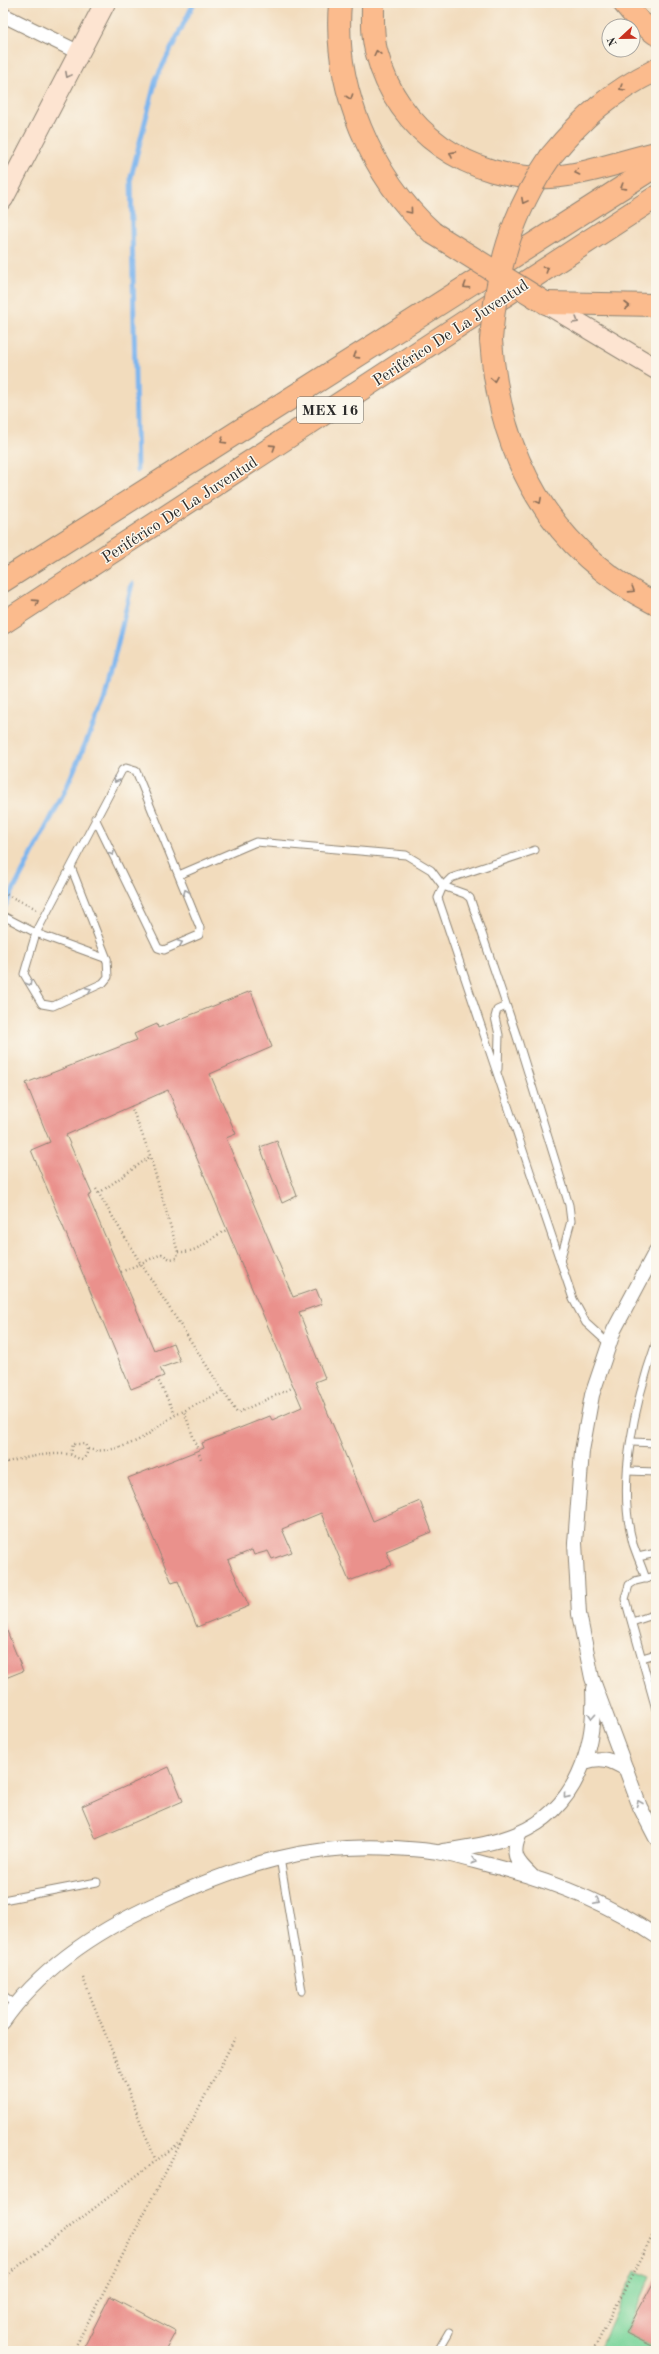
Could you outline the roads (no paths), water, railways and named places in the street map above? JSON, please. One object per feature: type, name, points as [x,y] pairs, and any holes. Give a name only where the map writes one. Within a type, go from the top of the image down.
[{"type":"main road","points":[[340,3],[339,50],[347,88],[359,125],[390,184],[407,208],[433,233],[544,302],[656,305]]},
{"type":"main road","points":[[373,3],[373,31],[376,53],[393,96],[408,117],[425,135],[443,149],[466,162],[489,171],[515,176],[550,177],[656,153]]},
{"type":"main road","points":[[624,3],[640,21],[656,34]]},
{"type":"main road","points":[[656,70],[613,93],[595,108],[571,132],[551,156],[520,208],[495,293],[491,340],[494,377],[511,445],[541,506],[570,540],[603,570],[656,604]]},
{"type":"main road","name":"Periférico De La Juventud","points":[[3,581],[656,166]]},
{"type":"main road","name":"Periférico De La Juventud","points":[[3,623],[656,197]]},
{"type":"street","points":[[3,199],[105,3]]},
{"type":"street","points":[[3,15],[80,53]]},
{"type":"street","points":[[544,302],[656,369]]},
{"type":"street","points":[[656,1251],[620,1314],[592,1395],[585,1429],[575,1543],[579,1614],[592,1678],[640,1807],[656,1838]]},
{"type":"street","points":[[436,1852],[480,1845],[520,1833],[552,1812],[574,1786],[585,1762],[592,1723],[592,1678]]},
{"type":"street","points":[[585,1762],[602,1758],[613,1761],[626,1769]]},
{"type":"street","points":[[520,1833],[514,1849],[515,1855],[517,1861],[532,1876]]},
{"type":"street","points":[[4,2018],[56,1965],[81,1946],[130,1916],[219,1876],[252,1864],[344,1847],[436,1852],[532,1876],[573,1890],[598,1901],[656,1936]]},
{"type":"lane","points":[[71,866],[107,959],[108,977],[106,981],[53,1006],[45,1006],[42,1004],[24,974],[36,933],[95,818],[122,770],[130,768],[136,771],[179,875],[200,932],[196,938],[161,949],[155,945],[95,818]]},
{"type":"lane","points":[[179,875],[256,842],[406,855],[431,870],[443,886],[466,894],[470,898],[569,1205],[571,1221],[560,1261]]},
{"type":"lane","points":[[535,850],[451,878],[443,886],[438,898],[573,1299],[586,1323],[609,1344]]},
{"type":"lane","points":[[5,917],[36,933],[107,959]]},
{"type":"lane","points":[[497,1075],[499,1035],[495,1017],[497,1010],[506,1006]]},
{"type":"lane","points":[[646,1578],[633,1544],[627,1507],[628,1471],[632,1442],[648,1367],[656,1343]]},
{"type":"lane","points":[[632,1442],[656,1443]]},
{"type":"lane","points":[[628,1471],[656,1472]]},
{"type":"lane","points":[[638,1557],[656,1553]]},
{"type":"lane","points":[[656,1576],[635,1581],[629,1585],[626,1591],[625,1599],[642,1658],[653,1686],[656,1709]]},
{"type":"lane","points":[[632,1622],[656,1614]]},
{"type":"lane","points":[[642,1658],[656,1654]]},
{"type":"lane","points":[[280,1858],[302,1991]]},
{"type":"lane","points":[[3,1900],[97,1882]]},
{"type":"lane","points":[[3,1995],[16,2005]]},
{"type":"lane","points":[[438,2351],[449,2332]]},
{"type":"waterway","points":[[137,471],[131,177],[156,79],[194,3]]},
{"type":"waterway","points":[[3,910],[63,795],[104,701],[132,584]]}]
